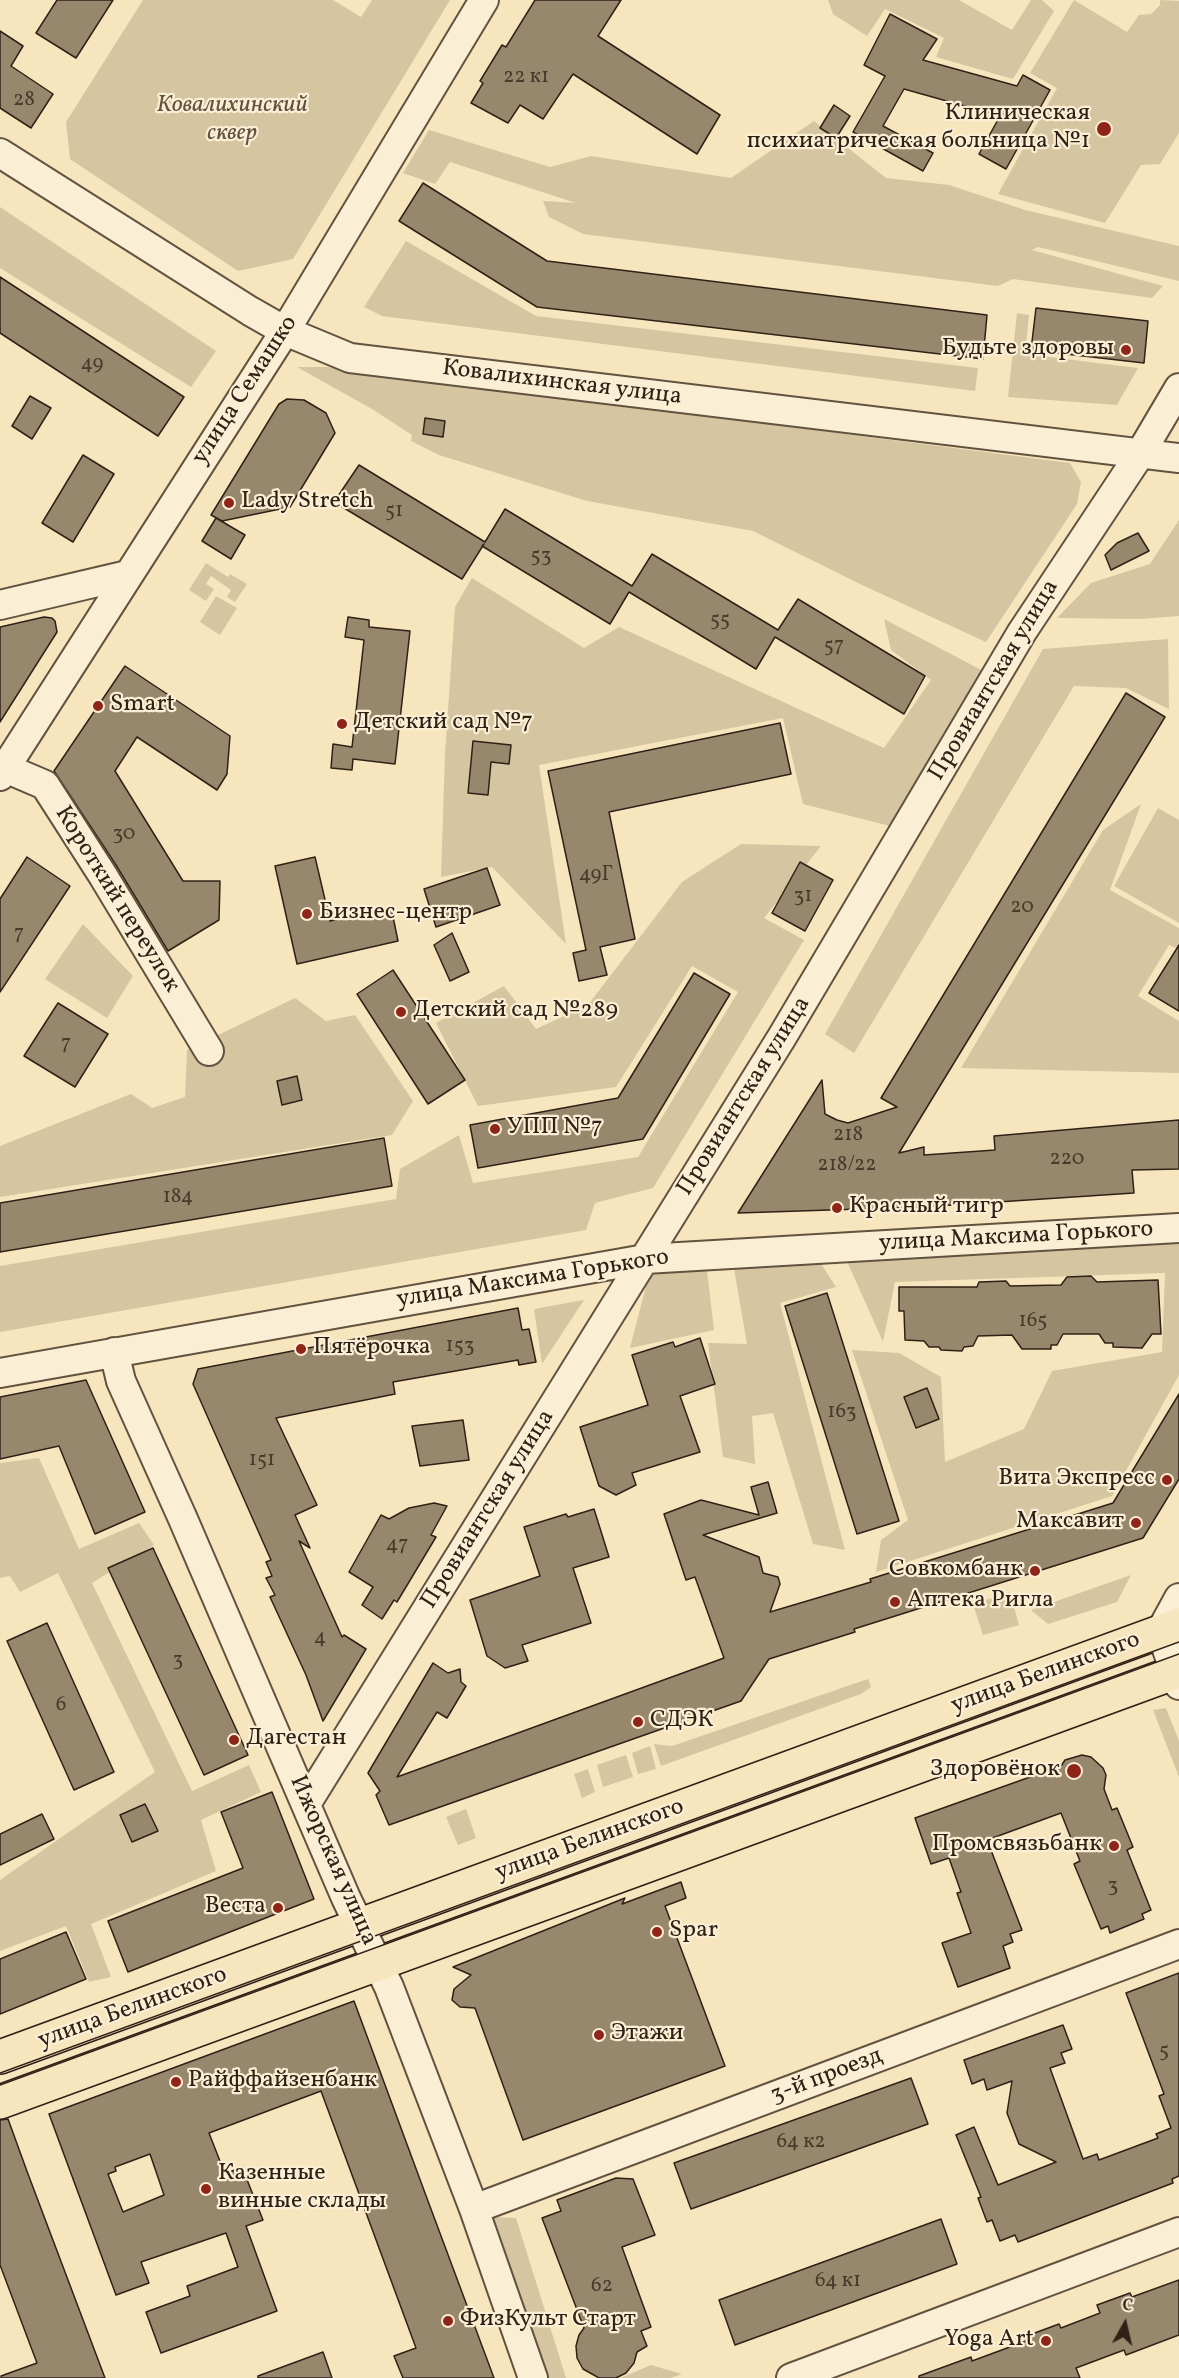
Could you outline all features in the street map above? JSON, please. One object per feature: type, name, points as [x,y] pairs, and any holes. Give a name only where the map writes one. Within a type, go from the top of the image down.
[{"type":"main road","name":"улица Белинского","points":[[0,2057],[1170,1628]]},
{"type":"main road","name":"улица Белинского","points":[[0,2102],[378,1962],[1178,1676]]},
{"type":"street","name":"улица Семашко","points":[[3,772],[127,575],[285,332],[484,0]]},
{"type":"street","name":"Ковалихинская улица","points":[[0,153],[285,332],[350,358],[1179,458]]},
{"type":"street","name":"Провиантская улица","points":[[306,1803],[782,1037],[1022,632],[1140,454],[1179,388]]},
{"type":"street","points":[[0,605],[127,575]]},
{"type":"street","name":"Короткий переулок","points":[[3,772],[45,786],[108,884],[209,1051]]},
{"type":"street","name":"улица Максима Горького","points":[[0,1373],[645,1259],[1179,1228]]},
{"type":"street","name":"Ижорская улица","points":[[114,1352],[121,1381],[359,1926],[394,1998],[474,2209],[533,2378]]},
{"type":"street","points":[[1178,1676],[1170,1628],[1179,1598]]},
{"type":"street","name":"3-й проезд","points":[[474,2209],[1179,1944]]},
{"type":"street","points":[[791,2378],[1179,2232]]},
{"type":"green space","name":"Ковалихинский сквер","points":[[143,0],[333,0],[361,17],[372,0],[450,0],[293,259],[238,271],[70,159],[66,122]]},
{"type":"green space","points":[[828,0],[959,0],[1012,30],[1031,0],[1042,0],[1054,11],[1013,79],[936,57],[944,38],[885,9],[867,36],[833,14]]},
{"type":"green space","name":"Клиническая психиатрическая больница №1","points":[[1074,0],[1127,32],[1139,15],[1151,14],[1160,5],[1160,0],[1179,1],[1179,133],[1160,164],[1141,165],[1105,223],[998,194],[1057,88],[1030,73]]},
{"type":"green space","points":[[814,121],[886,178],[949,185],[1025,210],[1179,246],[1179,281],[1038,247],[1032,250],[1163,286],[1152,298],[1013,279],[998,286],[583,234],[549,217],[543,201],[576,203],[450,162],[435,184],[403,173],[429,130],[550,167],[591,156],[731,178]]},
{"type":"green space","points":[[0,207],[216,351],[191,387],[0,268]]},
{"type":"green space","points":[[406,241],[536,316],[978,368],[975,391],[382,316],[364,307]]},
{"type":"green space","points":[[1017,313],[1029,315],[1025,354],[1138,368],[1117,405],[1008,397]]},
{"type":"green space","points":[[297,367],[327,367],[1070,463],[1081,482],[1077,504],[986,642],[862,585],[753,531],[587,501],[439,455],[411,441],[412,435],[372,409]]},
{"type":"green space","points":[[1179,520],[1179,616],[1140,619],[1057,618],[1091,583],[1150,564]]},
{"type":"green space","points":[[206,563],[228,577],[230,574],[247,584],[235,602],[227,597],[231,590],[211,576],[206,584],[214,589],[206,601],[189,590]]},
{"type":"green space","points":[[472,578],[584,648],[619,627],[884,748],[931,680],[891,650],[884,619],[989,674],[894,827],[803,804],[783,718],[539,765],[566,944],[492,867],[441,877],[445,754],[455,607]]},
{"type":"green space","points":[[216,596],[237,608],[220,635],[200,622]]},
{"type":"green space","points":[[1168,639],[1169,709],[1126,688],[1074,686],[854,1053],[825,1034],[1043,649]]},
{"type":"green space","points":[[1141,804],[1110,890],[1179,928],[1179,949],[1169,945],[1138,996],[1179,1021],[1179,1073],[961,1068],[1103,830]]},
{"type":"green space","points":[[1158,808],[1179,820],[1179,923],[1114,886]]},
{"type":"green space","points":[[741,844],[821,846],[764,918],[804,940],[653,1188],[595,1203],[586,1230],[0,1332],[0,1266],[396,1199],[400,1169],[459,1135],[473,1183],[638,1157],[738,992],[692,966],[616,1087],[478,1106],[436,1023],[504,986],[536,1029],[588,1005],[682,882]]},
{"type":"green space","points":[[83,924],[133,976],[107,1018],[45,979]]},
{"type":"green space","points":[[295,998],[326,1021],[355,1015],[413,1101],[392,1135],[0,1197],[0,1146],[131,1094],[152,1108],[185,1097],[187,1050]]},
{"type":"green space","points":[[1179,1238],[1179,1375],[1112,1496],[876,1572],[881,1540],[908,1520],[852,1350],[899,1353],[941,1377],[945,1462],[1024,1429],[1052,1371],[1162,1352],[1165,1273],[895,1282],[883,1342],[845,1257]]},
{"type":"green space","points":[[818,1259],[836,1287],[780,1303],[845,1550],[813,1544],[773,1413],[752,1416],[755,1464],[723,1457],[708,1343],[747,1344],[733,1263]]},
{"type":"green space","points":[[706,1262],[714,1330],[630,1348],[651,1267]]},
{"type":"green space","points":[[584,1300],[542,1364],[534,1309]]},
{"type":"green space","points":[[39,1458],[79,1549],[139,1523],[154,1545],[92,1583],[192,1791],[249,1765],[261,1792],[201,1820],[216,1871],[91,1924],[111,1977],[89,1982],[66,1926],[0,1951],[0,1880],[155,1772],[58,1573],[20,1592],[10,1576],[0,1578],[0,1463]]},
{"type":"green space","points":[[1131,1575],[1117,1602],[1048,1624],[1031,1610]]},
{"type":"green space","points":[[1010,1592],[1019,1625],[983,1635],[973,1604]]},
{"type":"green space","points":[[868,1679],[871,1687],[861,1694],[661,1766],[654,1744],[672,1746]]},
{"type":"green space","points":[[1166,1708],[1179,1741],[1179,1777],[1153,1710]]},
{"type":"green space","points":[[650,1746],[656,1769],[638,1774],[632,1753]]},
{"type":"green space","points":[[626,1755],[633,1777],[603,1787],[597,1765]]},
{"type":"green space","points":[[588,1769],[595,1792],[582,1798],[574,1774]]},
{"type":"green space","points":[[466,1809],[476,1838],[458,1845],[446,1817]]},
{"type":"green space","points":[[489,2217],[516,2218],[566,2378],[546,2378]]},
{"type":"green space","points":[[651,2365],[682,2374],[671,2378],[620,2378]]},
{"type":"building","points":[[57,0],[113,0],[76,58],[36,33]]},
{"type":"building","points":[[535,0],[621,0],[598,36],[720,115],[697,154],[573,74],[543,119],[520,105],[508,123],[471,103],[483,83],[480,81],[502,45],[506,47]]},
{"type":"building","points":[[890,14],[937,39],[923,60],[1017,86],[1023,75],[1050,90],[1006,169],[979,154],[1000,116],[904,89],[883,126],[933,153],[923,171],[853,132],[885,76],[864,65]]},
{"type":"building","points":[[0,31],[23,46],[11,66],[53,94],[31,128],[0,108]]},
{"type":"building","points":[[834,105],[850,116],[836,138],[820,128]]},
{"type":"building","points":[[423,183],[547,261],[987,315],[983,359],[537,307],[399,221]]},
{"type":"building","points":[[0,277],[184,397],[158,436],[0,333]]},
{"type":"building","points":[[1036,308],[1148,321],[1144,363],[1031,350]]},
{"type":"building","points":[[30,396],[51,408],[32,439],[12,426]]},
{"type":"building","points":[[287,399],[304,400],[326,413],[335,433],[290,507],[222,521],[211,515],[279,404]]},
{"type":"building","points":[[425,418],[445,421],[443,437],[423,434]]},
{"type":"building","points":[[83,455],[114,474],[73,542],[42,523]]},
{"type":"building","points":[[359,465],[485,542],[505,509],[632,586],[652,554],[778,630],[798,599],[925,676],[904,714],[775,637],[756,669],[629,592],[610,624],[483,546],[462,579],[334,502]]},
{"type":"building","points":[[216,518],[245,535],[231,559],[202,541]]},
{"type":"building","points":[[1138,533],[1149,551],[1111,570],[1105,555],[1117,543]]},
{"type":"building","points":[[44,617],[55,621],[57,632],[0,722],[0,627]]},
{"type":"building","points":[[348,617],[369,620],[369,627],[410,631],[395,764],[353,759],[352,770],[331,768],[333,744],[352,747],[364,640],[345,637]]},
{"type":"building","points":[[125,666],[230,736],[227,774],[217,790],[137,737],[115,771],[183,881],[220,881],[219,920],[168,951],[116,865],[54,771]]},
{"type":"building","points":[[1126,693],[1165,717],[899,1153],[924,1147],[924,1155],[995,1150],[994,1136],[1179,1120],[1179,1169],[1132,1170],[1134,1193],[922,1207],[738,1213],[822,1080],[825,1114],[837,1120],[848,1123],[897,1107],[881,1098]]},
{"type":"building","points":[[780,723],[791,774],[609,812],[635,939],[600,947],[607,975],[579,981],[573,953],[586,950],[548,771]]},
{"type":"building","points":[[473,741],[511,745],[509,764],[491,762],[488,795],[468,793]]},
{"type":"building","points":[[27,857],[70,886],[0,992],[0,899]]},
{"type":"building","name":"Бизнес-центр","points":[[315,857],[330,921],[391,907],[398,941],[297,964],[275,866]]},
{"type":"building","points":[[800,862],[833,880],[805,931],[772,913]]},
{"type":"building","points":[[487,868],[500,905],[436,927],[424,889]]},
{"type":"building","points":[[452,933],[469,972],[450,981],[434,945]]},
{"type":"building","points":[[1179,945],[1179,1011],[1149,993]]},
{"type":"building","points":[[393,970],[465,1080],[428,1104],[357,994]]},
{"type":"building","points":[[694,973],[730,994],[643,1139],[478,1168],[470,1125],[618,1098]]},
{"type":"building","points":[[58,1003],[108,1034],[75,1087],[24,1056]]},
{"type":"building","points":[[297,1076],[302,1100],[282,1105],[277,1081]]},
{"type":"building","points":[[384,1138],[392,1186],[0,1252],[0,1203]]},
{"type":"building","points":[[1091,1276],[1097,1282],[1158,1280],[1161,1334],[1152,1334],[1142,1348],[1113,1347],[1113,1343],[1105,1343],[1099,1334],[1063,1334],[1057,1345],[1051,1345],[1051,1349],[1022,1349],[1012,1335],[978,1336],[973,1346],[964,1347],[962,1351],[941,1350],[939,1347],[929,1347],[924,1341],[905,1340],[904,1311],[899,1311],[899,1287],[977,1287],[979,1282],[1006,1281],[1010,1286],[1061,1285],[1067,1277]]},
{"type":"building","points":[[827,1293],[899,1521],[857,1534],[785,1306]]},
{"type":"building","points":[[518,1308],[522,1330],[529,1329],[536,1362],[519,1365],[518,1360],[393,1382],[395,1394],[276,1418],[317,1505],[295,1515],[310,1548],[299,1541],[342,1637],[344,1635],[366,1649],[323,1721],[306,1675],[270,1597],[275,1595],[266,1578],[272,1576],[266,1562],[271,1560],[193,1384],[198,1369]]},
{"type":"building","points":[[700,1338],[715,1384],[680,1396],[700,1452],[632,1473],[636,1485],[616,1495],[599,1486],[580,1427],[648,1405],[632,1355],[673,1342],[675,1347]]},
{"type":"building","points":[[86,1380],[145,1512],[95,1534],[59,1446],[0,1459],[0,1397]]},
{"type":"building","points":[[927,1388],[939,1419],[916,1428],[904,1397]]},
{"type":"building","points":[[1179,1394],[1179,1479],[1143,1538],[854,1629],[855,1632],[769,1659],[741,1701],[389,1825],[376,1795],[380,1791],[368,1773],[433,1663],[448,1673],[460,1669],[461,1682],[466,1686],[447,1718],[437,1712],[397,1777],[724,1658],[695,1577],[686,1580],[664,1514],[701,1500],[759,1515],[751,1487],[768,1482],[777,1513],[703,1535],[759,1557],[763,1573],[778,1577],[780,1584],[770,1612],[871,1582],[870,1579],[1113,1503]]},
{"type":"building","points":[[463,1420],[469,1460],[420,1466],[412,1426]]},
{"type":"building","points":[[434,1503],[447,1506],[431,1535],[436,1537],[397,1602],[394,1600],[382,1619],[362,1605],[373,1587],[349,1572],[381,1515],[389,1519],[409,1508]]},
{"type":"building","points":[[594,1509],[609,1557],[573,1568],[591,1623],[522,1645],[528,1661],[505,1668],[487,1656],[470,1600],[540,1576],[524,1527],[566,1514],[568,1517]]},
{"type":"building","points":[[153,1548],[248,1755],[204,1775],[108,1568]]},
{"type":"building","points":[[47,1623],[114,1772],[74,1790],[7,1641]]},
{"type":"building","points":[[1082,1755],[1091,1757],[1103,1768],[1106,1775],[1104,1789],[1112,1810],[1117,1808],[1133,1847],[1127,1850],[1151,1910],[1142,1914],[1144,1919],[1110,1933],[1108,1926],[1101,1929],[1074,1864],[1080,1861],[1061,1813],[987,1840],[1022,1930],[1010,1934],[1013,1942],[1003,1946],[1010,1968],[958,1987],[942,1943],[971,1933],[957,1893],[961,1892],[949,1858],[931,1864],[915,1818],[1061,1766],[1065,1760]]},
{"type":"building","points":[[272,1792],[314,1899],[128,1972],[108,1921],[243,1868],[221,1812]]},
{"type":"building","points":[[145,1804],[158,1831],[132,1842],[120,1815]]},
{"type":"building","points":[[42,1814],[54,1839],[0,1865],[0,1834]]},
{"type":"building","name":"Этажи","points":[[681,1882],[686,1898],[665,1906],[725,2066],[523,2140],[475,2008],[460,2007],[452,2000],[454,1989],[471,1975],[453,1967],[625,1898],[622,1904]]},
{"type":"building","points":[[66,1932],[86,1979],[0,2014],[0,1959]]},
{"type":"building","points":[[1179,1973],[1179,2176],[1172,2179],[1173,2183],[1018,2242],[1015,2235],[1000,2241],[992,2220],[987,2222],[978,2198],[981,2197],[956,2135],[974,2127],[998,2185],[1056,2162],[1019,2144],[1007,2113],[1012,2081],[987,2090],[984,2079],[972,2084],[964,2060],[1063,2025],[1072,2049],[1061,2053],[1065,2063],[1050,2068],[1083,2159],[1097,2154],[1099,2160],[1158,2138],[1156,2134],[1171,2128],[1159,2096],[1164,2094],[1126,1993]]},
{"type":"building","name":"Казенные винные склады","points":[[354,2001],[494,2378],[403,2378],[394,2356],[416,2348],[321,2091],[209,2133],[225,2174],[242,2167],[263,2220],[246,2226],[277,2311],[161,2353],[146,2312],[190,2296],[187,2286],[238,2267],[226,2233],[141,2262],[149,2283],[116,2295],[49,2114]],"holes":[[[150,2154],[164,2195],[123,2212],[108,2174],[116,2171],[115,2167]]]},
{"type":"building","points":[[911,2078],[928,2124],[691,2209],[674,2163]]},
{"type":"building","points":[[8,2119],[105,2378],[1,2378],[1,2376],[37,2363],[0,2265],[0,2120]]},
{"type":"building","points":[[616,2178],[633,2179],[655,2235],[622,2247],[651,2327],[641,2331],[647,2346],[637,2352],[634,2363],[626,2373],[616,2378],[599,2378],[583,2369],[577,2358],[576,2346],[584,2328],[542,2218],[561,2211],[557,2200]]},
{"type":"building","points":[[941,2219],[957,2264],[735,2345],[719,2300]]},
{"type":"building","points":[[1179,2280],[1179,2335],[1126,2355],[1124,2350],[1076,2368],[1080,2378],[919,2378],[919,2376],[971,2357],[972,2361],[1026,2341],[1024,2337],[1059,2324],[1061,2328],[1100,2313],[1097,2305],[1130,2293],[1132,2297]]},
{"type":"building","points":[[323,2352],[332,2378],[258,2378],[258,2376]]},
{"type":"tram line","points":[[0,2073],[1179,1642]]},
{"type":"tram line","points":[[0,2085],[1179,1654]]},
{"type":"place","name":"Клиническая психиатрическая больница №1","points":[[1104,129]]},
{"type":"place","name":"Будьте здоровы","points":[[1126,350]]},
{"type":"place","name":"Lady Stretch","points":[[229,503]]},
{"type":"place","name":"Smart","points":[[98,706]]},
{"type":"place","name":"Детский сад №7","points":[[342,724]]},
{"type":"place","name":"Бизнес-центр","points":[[307,914]]},
{"type":"place","name":"Детский сад №289","points":[[401,1012]]},
{"type":"place","name":"УПП №7","points":[[495,1129]]},
{"type":"place","name":"Красный тигр","points":[[837,1208]]},
{"type":"place","name":"Пятёрочка","points":[[301,1349]]},
{"type":"place","name":"Вита Экспресс","points":[[1167,1480]]},
{"type":"place","name":"Максавит","points":[[1136,1523]]},
{"type":"place","name":"Совкомбанк","points":[[1035,1571]]},
{"type":"place","name":"Аптека Ригла","points":[[895,1602]]},
{"type":"place","name":"СДЭК","points":[[638,1722]]},
{"type":"place","name":"Дагестан","points":[[234,1740]]},
{"type":"place","name":"Здоровёнок","points":[[1074,1771]]},
{"type":"place","name":"Промсвязьбанк","points":[[1114,1846]]},
{"type":"place","name":"Веста","points":[[278,1908]]},
{"type":"place","name":"Spar","points":[[657,1932]]},
{"type":"place","name":"Этажи","points":[[599,2035]]},
{"type":"place","name":"Райффайзенбанк","points":[[176,2082]]},
{"type":"place","name":"Казенные винные склады","points":[[206,2189]]},
{"type":"place","name":"ФизКульт Старт","points":[[448,2321]]},
{"type":"place","name":"Yoga Art","points":[[1046,2341]]}]
